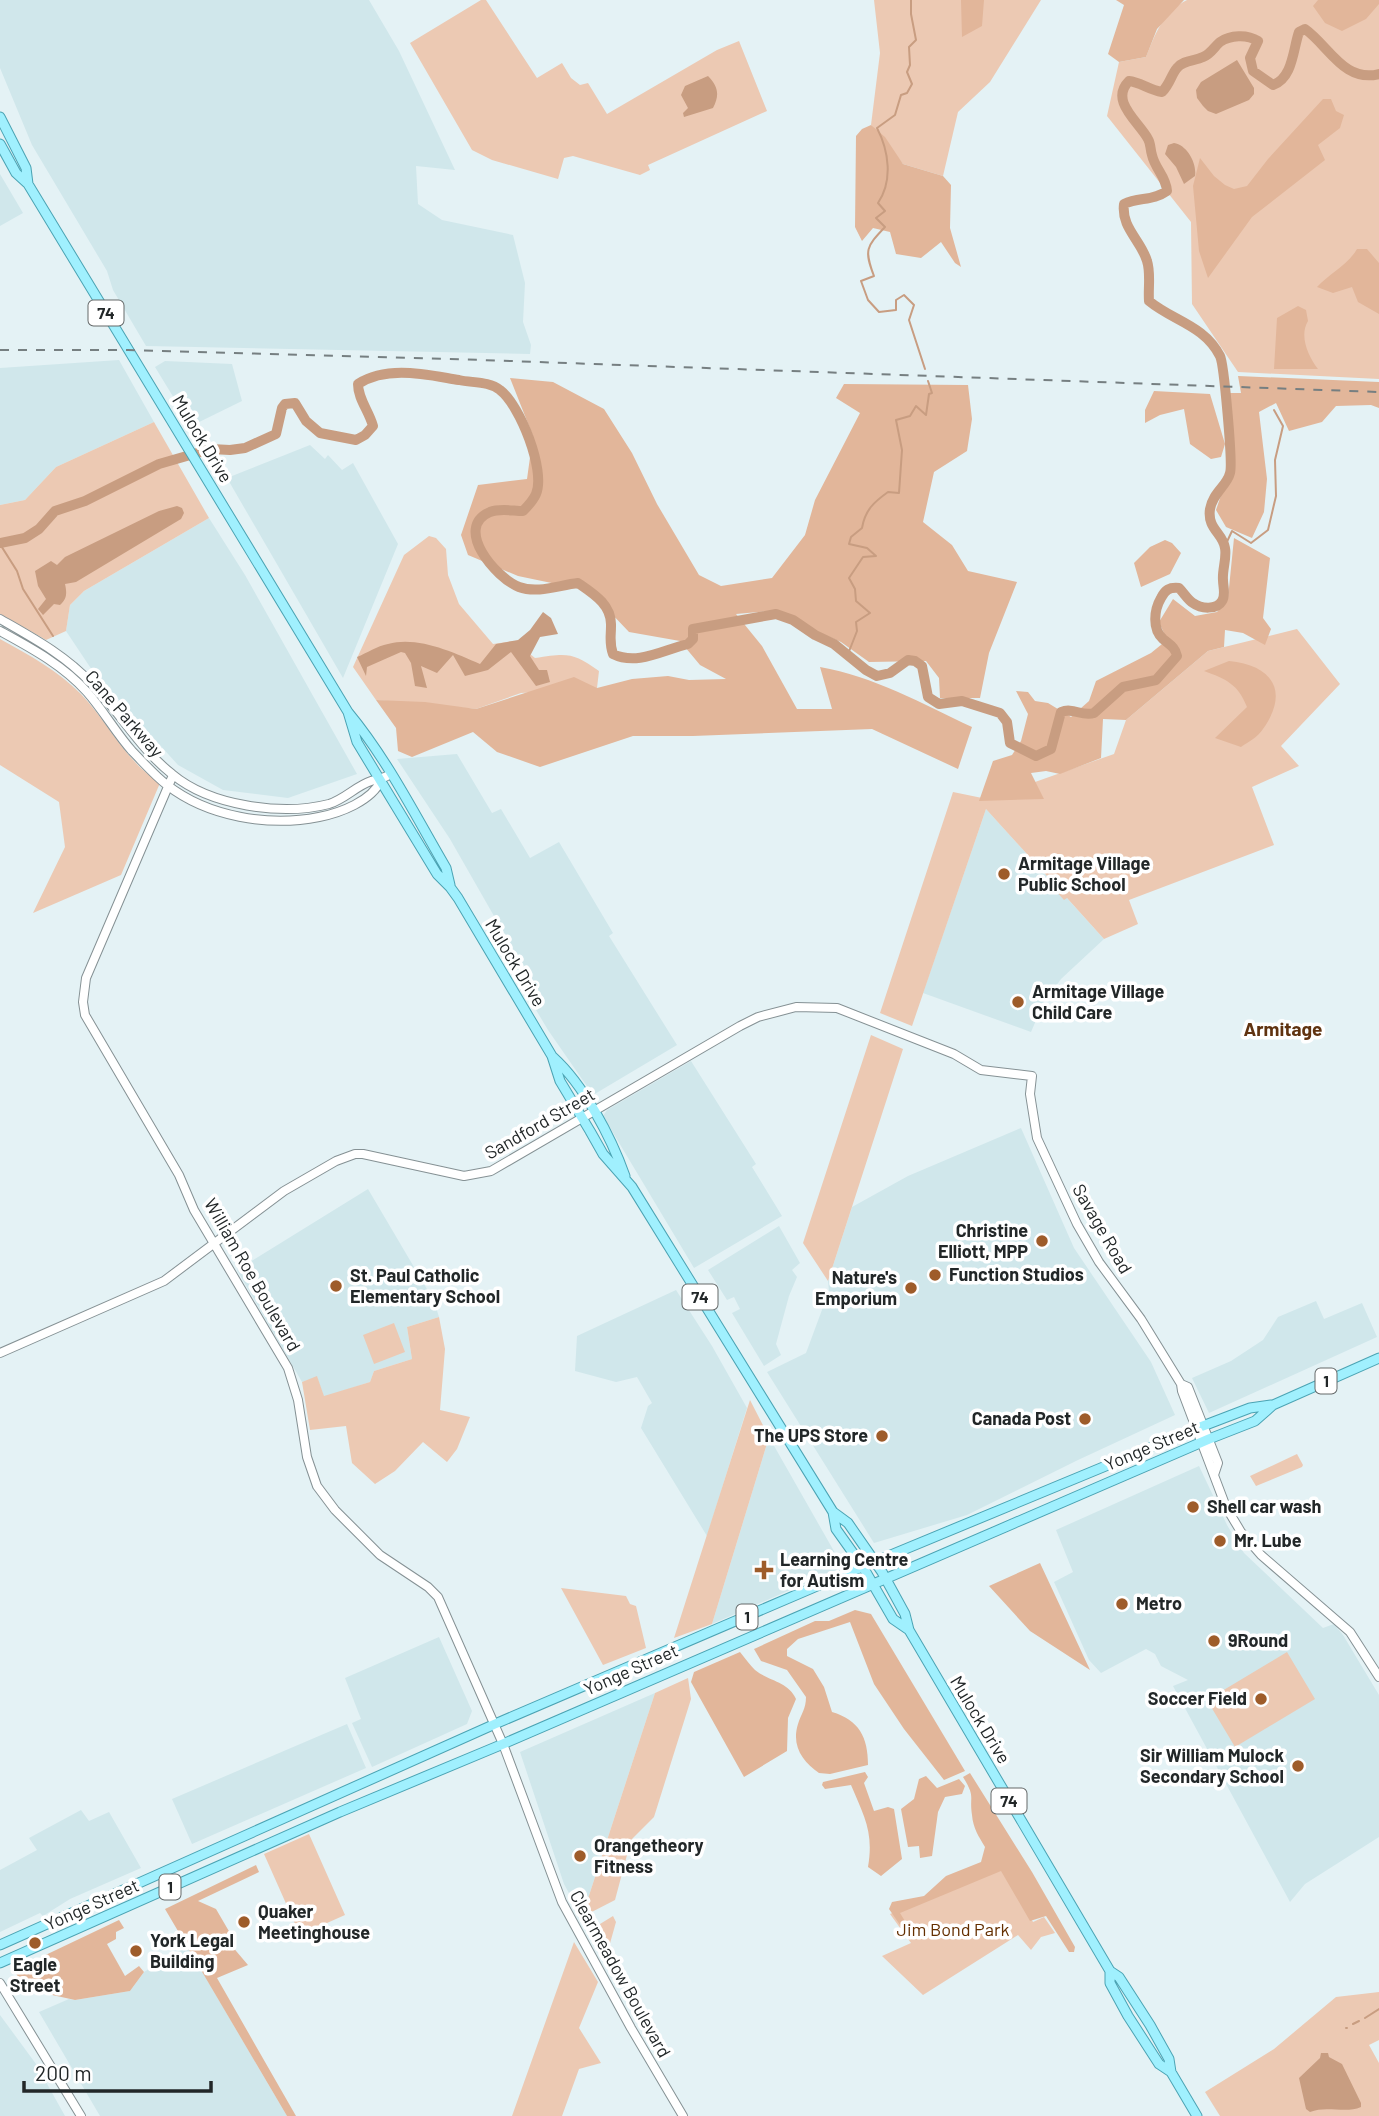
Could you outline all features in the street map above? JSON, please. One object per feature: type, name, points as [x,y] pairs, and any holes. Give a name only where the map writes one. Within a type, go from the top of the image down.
[{"type":"main road","name":"Mulock Drive","points":[[0,117],[26,168],[28,184]]},
{"type":"main road","name":"Mulock Drive","points":[[0,144],[16,173],[28,184],[348,712],[369,737],[446,868],[450,887]]},
{"type":"main road","name":"Mulock Drive","points":[[348,712],[357,742],[437,874],[450,887],[552,1056],[560,1080],[603,1154],[627,1180]]},
{"type":"main road","name":"Mulock Drive","points":[[552,1056],[571,1073],[614,1147],[627,1180],[833,1512],[836,1529],[863,1567],[893,1619],[909,1630]]},
{"type":"main road","name":"Yonge Street","points":[[0,1945],[495,1724],[863,1567],[1200,1427],[1250,1408],[1273,1405],[1379,1358]]},
{"type":"main road","name":"Yonge Street","points":[[0,1963],[340,1812],[1255,1421],[1273,1405]]},
{"type":"main road","name":"Mulock Drive","points":[[833,1512],[848,1522],[886,1579],[905,1614],[909,1630],[1110,1971],[1119,1977],[1150,2025],[1169,2059],[1171,2072],[1197,2116]]},
{"type":"street","name":"Cane Parkway","points":[[0,619],[52,649],[92,683],[138,742],[173,775],[194,789],[262,808],[283,809],[331,803],[371,781],[381,780],[391,774]]},
{"type":"street","name":"Cane Parkway","points":[[0,631],[47,657],[86,691],[131,750],[167,785],[200,805],[260,820],[299,821],[334,814],[349,807],[377,789],[381,780]]},
{"type":"street","name":"William Roe Boulevard","points":[[173,775],[86,978],[83,1009],[92,1030],[179,1175],[194,1210],[288,1368],[298,1400],[307,1457],[317,1486],[335,1510],[380,1555],[428,1587],[438,1597],[495,1724]]},
{"type":"street","name":"Sandford Street","points":[[0,1353],[164,1281],[284,1191],[346,1156],[373,1156],[456,1175],[482,1174],[502,1167],[593,1111],[758,1017],[796,1007],[837,1008],[954,1054],[981,1070],[1032,1076]]},
{"type":"street","name":"Savage Road","points":[[1032,1076],[1030,1094],[1037,1138],[1094,1254],[1141,1319],[1181,1384],[1188,1387],[1226,1507],[1253,1547],[1350,1632],[1379,1677]]},
{"type":"street","name":"Clearmeadow Boulevard","points":[[495,1724],[562,1902],[683,2116]]},
{"type":"street","points":[[0,1983],[81,2116]]},
{"type":"shaded area","points":[[0,0],[369,0],[399,51],[455,170],[416,166],[418,204],[442,220],[513,235],[525,283],[523,322],[531,345],[530,354],[146,346],[113,290],[107,271],[32,145],[0,68]]},
{"type":"shaded area","points":[[961,0],[984,0],[982,26],[962,37]]},
{"type":"shaded area","points":[[1116,0],[1184,0],[1157,29],[1146,57],[1119,62],[1108,54],[1124,5]]},
{"type":"shaded area","points":[[1318,0],[1379,0],[1379,4],[1366,19],[1342,31],[1325,23],[1313,6]]},
{"type":"shaded area","points":[[1237,60],[1254,88],[1254,94],[1249,100],[1216,114],[1208,111],[1197,98],[1196,90],[1201,82]]},
{"type":"shaded area","points":[[708,76],[717,91],[713,108],[684,117],[683,113],[688,108],[681,95],[685,86]]},
{"type":"shaded area","points":[[1323,99],[1331,99],[1336,111],[1344,115],[1340,128],[1318,145],[1325,160],[1252,217],[1208,278],[1199,251],[1193,186],[1200,158],[1225,185],[1234,189],[1247,186]]},
{"type":"shaded area","points":[[871,125],[885,137],[903,164],[943,176],[951,185],[950,228],[961,267],[955,263],[941,242],[921,258],[896,254],[890,232],[873,228],[862,241],[855,227],[856,136]]},
{"type":"shaded area","points":[[1174,143],[1187,151],[1194,166],[1195,176],[1184,184],[1176,167],[1165,154],[1168,145]]},
{"type":"shaded area","points":[[0,174],[23,213],[0,226]]},
{"type":"shaded area","points":[[1357,249],[1367,249],[1379,263],[1379,314],[1358,302],[1352,287],[1333,293],[1317,287]]},
{"type":"shaded area","points":[[1298,306],[1306,310],[1308,321],[1305,339],[1308,352],[1318,369],[1274,369],[1277,318]]},
{"type":"shaded area","points":[[119,360],[154,422],[56,467],[25,500],[0,505],[0,368]]},
{"type":"shaded area","points":[[165,361],[232,364],[242,401],[191,426],[155,367]]},
{"type":"shaded area","points":[[1238,376],[1379,382],[1379,408],[1371,405],[1336,406],[1322,422],[1289,431],[1276,403],[1259,412],[1267,479],[1264,512],[1252,538],[1226,527],[1216,510],[1232,463],[1228,401],[1230,393],[1241,393]]},
{"type":"shaded area","points":[[510,378],[553,382],[604,409],[632,453],[657,504],[699,575],[721,586],[772,578],[805,535],[815,500],[860,413],[836,398],[844,384],[968,385],[972,419],[967,451],[934,472],[923,522],[952,545],[968,571],[1017,582],[989,653],[980,698],[940,698],[939,678],[926,661],[869,662],[841,642],[770,611],[736,614],[762,646],[797,709],[832,709],[820,667],[878,684],[972,727],[958,769],[872,729],[633,736],[540,767],[497,752],[473,732],[412,757],[398,751],[396,728],[376,700],[425,702],[476,709],[574,677],[597,688],[632,679],[668,676],[689,680],[726,679],[700,665],[680,641],[629,632],[590,591],[518,576],[468,555],[461,535],[478,485],[527,479],[533,436]]},
{"type":"shaded area","points":[[1154,391],[1210,394],[1225,444],[1221,457],[1211,459],[1190,444],[1184,409],[1160,415],[1145,423],[1145,410]]},
{"type":"shaded area","points":[[310,445],[325,459],[328,455],[342,470],[353,463],[398,544],[343,678],[227,478]]},
{"type":"shaded area","points":[[177,506],[182,508],[184,513],[181,519],[76,582],[65,584],[66,596],[60,605],[54,604],[43,615],[38,609],[46,599],[38,586],[35,571],[51,561],[57,565],[65,557],[159,511]]},
{"type":"shaded area","points":[[209,518],[245,575],[357,774],[288,798],[223,790],[178,765],[92,670],[66,631],[70,605],[84,591]]},
{"type":"shaded area","points":[[1234,538],[1270,558],[1263,618],[1271,629],[1265,645],[1243,633],[1225,630],[1224,647],[1208,651],[1126,720],[1103,719],[1101,758],[1060,774],[1046,771],[1031,773],[1044,799],[979,801],[993,761],[1012,755],[1021,741],[1028,714],[1016,691],[1028,692],[1035,701],[1048,703],[1071,717],[1089,701],[1096,681],[1151,653],[1167,640],[1159,622],[1173,599],[1195,616],[1217,612],[1228,598]]},
{"type":"shaded area","points":[[1165,540],[1181,553],[1170,574],[1141,587],[1134,563],[1150,547]]},
{"type":"shaded area","points":[[543,612],[551,618],[558,634],[540,637],[530,656],[539,670],[547,670],[550,682],[536,686],[511,652],[488,670],[465,676],[453,655],[437,673],[421,666],[427,688],[415,686],[411,663],[405,653],[401,652],[367,667],[366,676],[357,657],[384,645],[411,642],[435,646],[480,664],[496,644],[518,640],[530,630]]},
{"type":"shaded area","points":[[1229,661],[1256,668],[1266,674],[1275,692],[1275,703],[1263,729],[1241,747],[1215,738],[1247,707],[1240,693],[1230,683],[1204,671]]},
{"type":"shaded area","points":[[457,754],[492,813],[501,809],[530,858],[559,842],[613,933],[609,936],[677,1045],[593,1095],[548,1030],[496,943],[506,937],[450,839],[397,759]]},
{"type":"shaded area","name":"Armitage Village Public School","points":[[986,809],[1104,939],[1061,979],[1043,1004],[1031,1032],[923,993]]},
{"type":"shaded area","points":[[691,1061],[756,1164],[752,1167],[782,1216],[694,1268],[603,1116],[607,1110]]},
{"type":"shaded area","points":[[1021,1128],[1074,1248],[1151,1362],[1175,1415],[967,1515],[874,1543],[767,1372],[806,1353],[829,1291],[828,1281],[852,1207],[908,1176]]},
{"type":"shaded area","name":"St. Paul Catholic Elementary School","points":[[368,1189],[434,1301],[439,1317],[407,1327],[412,1359],[374,1371],[370,1382],[324,1397],[317,1377],[302,1382],[237,1270]]},
{"type":"shaded area","points":[[779,1226],[800,1263],[792,1270],[797,1277],[776,1344],[781,1355],[764,1366],[732,1313],[740,1309],[734,1297],[727,1300],[708,1270]]},
{"type":"shaded area","points":[[676,1290],[747,1408],[707,1536],[641,1428],[648,1406],[652,1403],[637,1377],[616,1382],[575,1371],[577,1336]]},
{"type":"shaded area","points":[[1316,1301],[1324,1319],[1362,1303],[1377,1337],[1209,1413],[1192,1378],[1231,1361],[1263,1340],[1278,1317]]},
{"type":"shaded area","points":[[769,1437],[843,1567],[712,1624]]},
{"type":"shaded area","points":[[1199,1466],[1227,1525],[1244,1553],[1323,1628],[1334,1624],[1379,1695],[1379,1837],[1305,1884],[1290,1902],[1173,1686],[1188,1680],[1161,1666],[1155,1654],[1146,1649],[1101,1673],[1089,1660],[1054,1582],[1073,1572],[1056,1530]]},
{"type":"shaded area","points":[[1040,1563],[1090,1670],[1030,1631],[989,1586]]},
{"type":"shaded area","points":[[855,1610],[871,1614],[965,1771],[944,1780],[904,1729],[874,1684],[850,1622],[798,1639],[787,1649],[787,1656],[813,1669],[824,1687],[832,1712],[849,1720],[860,1731],[866,1746],[868,1765],[830,1774],[819,1773],[803,1758],[797,1746],[796,1732],[806,1697],[787,1670],[761,1661],[754,1649],[815,1621],[829,1621]]},
{"type":"shaded area","points":[[439,1637],[472,1711],[467,1724],[372,1767],[352,1723],[361,1719],[345,1678]]},
{"type":"shaded area","points":[[740,1652],[755,1670],[783,1685],[796,1699],[788,1718],[787,1751],[744,1777],[691,1682],[694,1672]]},
{"type":"shaded area","points":[[655,1693],[582,1917],[564,1884],[520,1752]]},
{"type":"shaded area","points":[[347,1724],[366,1768],[192,1844],[172,1799]]},
{"type":"shaded area","points":[[865,1772],[868,1777],[864,1783],[874,1811],[888,1807],[894,1809],[902,1859],[881,1876],[868,1867],[869,1834],[851,1785],[825,1789],[822,1785],[823,1782]]},
{"type":"shaded area","points":[[970,1773],[1032,1872],[1075,1947],[1074,1952],[1069,1952],[1046,1916],[1030,1921],[1001,1871],[900,1913],[911,1931],[907,1935],[889,1909],[892,1902],[924,1896],[946,1876],[981,1862],[985,1847],[974,1824],[971,1793],[963,1777]]},
{"type":"shaded area","points":[[926,1776],[937,1788],[959,1779],[965,1786],[962,1794],[945,1797],[938,1812],[932,1856],[920,1858],[919,1846],[908,1847],[901,1809],[914,1799],[919,1779]]},
{"type":"shaded area","points":[[81,1810],[89,1821],[109,1812],[141,1868],[70,1899],[43,1916],[40,1913],[0,1932],[0,1870],[37,1850],[29,1838]]},
{"type":"shaded area","points":[[256,1865],[259,1872],[198,1901],[216,1909],[230,1933],[231,1945],[248,1965],[217,1978],[296,2116],[287,2116],[165,1909]]},
{"type":"shaded area","points":[[119,1920],[124,1928],[116,1932],[116,1939],[107,1944],[125,1976],[139,1966],[144,1972],[130,1991],[75,2000],[25,1989],[14,1970]]},
{"type":"shaded area","points":[[187,1946],[287,2116],[100,2116],[39,2012],[69,1999],[130,1991],[144,1972]]},
{"type":"shaded area","points":[[0,2015],[36,2064],[65,2116],[0,2116]]},
{"type":"shaded area","points":[[1321,2053],[1328,2053],[1329,2057],[1342,2064],[1361,2107],[1310,2112],[1306,2109],[1299,2078],[1320,2058]]},
{"type":"green space","points":[[481,0],[486,0],[537,78],[562,63],[571,78],[580,85],[588,83],[607,114],[717,50],[739,41],[767,111],[648,165],[650,170],[640,175],[573,156],[564,158],[558,179],[492,160],[472,150],[410,43]]},
{"type":"green space","points":[[874,0],[1041,0],[990,82],[958,112],[943,176],[903,164],[871,125],[880,53]]},
{"type":"green space","points":[[1187,0],[1379,0],[1379,379],[1238,372],[1192,304],[1191,222],[1107,116],[1119,62],[1146,57],[1166,17]]},
{"type":"green space","points":[[154,422],[209,518],[84,591],[70,605],[66,631],[46,640],[0,614],[0,505],[25,500],[56,467]]},
{"type":"green space","points":[[429,536],[436,538],[446,549],[448,575],[459,604],[493,644],[514,641],[535,658],[562,655],[576,657],[599,671],[597,688],[521,693],[476,709],[376,700],[353,667],[404,555]]},
{"type":"green space","points":[[1297,629],[1340,684],[1281,746],[1299,766],[1252,787],[1274,845],[1129,900],[1138,924],[1104,939],[1067,898],[1064,900],[1055,890],[1057,887],[986,809],[912,1026],[880,1013],[953,792],[987,799],[1114,754],[1126,720],[1208,651]]},
{"type":"green space","points":[[0,639],[72,685],[136,763],[160,783],[121,875],[33,913],[65,847],[59,802],[0,765]]},
{"type":"green space","points":[[871,1035],[903,1049],[828,1281],[803,1243]]},
{"type":"green space","points":[[439,1317],[445,1349],[440,1410],[470,1417],[457,1449],[447,1462],[423,1442],[395,1471],[375,1484],[352,1463],[346,1426],[310,1430],[302,1382],[317,1376],[324,1396],[370,1382],[374,1371],[412,1359],[407,1327]]},
{"type":"green space","points":[[394,1323],[405,1352],[374,1364],[363,1335]]},
{"type":"green space","points":[[750,1400],[769,1437],[712,1624],[674,1638]]},
{"type":"green space","points":[[1297,1454],[1302,1467],[1256,1486],[1250,1476]]},
{"type":"green space","points":[[561,1588],[626,1596],[630,1604],[636,1606],[646,1648],[603,1665]]},
{"type":"green space","name":"Soccer Field","points":[[1287,1652],[1315,1699],[1235,1747],[1207,1700]]},
{"type":"green space","points":[[688,1678],[691,1699],[654,1817],[631,1840],[615,1900],[582,1917],[655,1693]]},
{"type":"green space","points":[[309,1834],[345,1915],[300,1935],[264,1854]]},
{"type":"green space","name":"Jim Bond Park","points":[[1002,1868],[1033,1922],[1044,1917],[1055,1933],[1041,1937],[1031,1950],[1018,1935],[923,1995],[882,1956],[911,1943],[890,1914]]},
{"type":"green space","points":[[613,1916],[616,1922],[605,1961],[587,1932]]},
{"type":"green space","points":[[574,1942],[598,1982],[579,2028],[601,2063],[579,2069],[562,2116],[512,2116]]},
{"type":"green space","points":[[1379,1992],[1379,2040],[1369,2045],[1379,2063],[1379,2116],[1220,2116],[1205,2092],[1274,2049],[1336,1997]]},
{"type":"waterway","points":[[911,0],[916,40],[909,47],[910,65],[907,72],[912,84],[907,93],[901,95],[895,115],[877,128],[888,166],[886,185],[878,203],[885,211],[876,218],[885,227],[869,249],[874,276],[861,281],[868,300],[879,312],[896,310],[896,300],[904,295],[914,305],[909,320],[925,369]]},
{"type":"waterway","points":[[0,543],[25,538],[39,529],[55,511],[85,501],[159,464],[211,449],[245,448],[276,434],[285,404],[295,403],[306,421],[320,433],[356,440],[373,426],[358,384],[370,378],[408,373],[486,384],[496,387],[508,398],[523,423],[534,455],[538,484],[535,497],[523,511],[494,511],[480,519],[476,529],[482,552],[500,574],[519,587],[541,589],[578,583],[590,591],[609,612],[613,654],[631,658],[650,656],[688,644],[693,639],[693,629],[776,614],[793,620],[834,644],[877,676],[890,673],[908,660],[915,661],[922,666],[928,697],[939,704],[962,701],[1000,713],[1007,722],[1010,743],[1036,756],[1051,749],[1061,712],[1094,713],[1123,687],[1156,680],[1177,656],[1174,648],[1159,635],[1156,625],[1157,608],[1166,591],[1179,588],[1191,602],[1204,607],[1220,604],[1224,596],[1225,548],[1210,516],[1212,503],[1228,478],[1231,466],[1222,363],[1206,337],[1149,301],[1147,261],[1125,220],[1124,204],[1167,191],[1165,181],[1153,160],[1149,141],[1124,104],[1124,89],[1129,81],[1162,92],[1180,65],[1206,56],[1220,42],[1239,36],[1258,41],[1250,58],[1253,71],[1273,85],[1285,76],[1299,32],[1305,29],[1347,68],[1356,73],[1379,74]]},
{"type":"waterway","points":[[848,654],[857,631],[856,622],[870,613],[856,601],[855,589],[849,578],[863,557],[876,556],[867,548],[849,544],[851,537],[862,528],[868,511],[878,499],[888,492],[899,493],[902,450],[896,420],[910,416],[916,406],[926,415],[929,394],[932,393],[928,381]]},
{"type":"waterway","points":[[1225,546],[1232,531],[1251,543],[1268,530],[1276,496],[1275,460],[1283,426],[1274,410]]},
{"type":"waterway","points":[[0,544],[17,571],[23,589],[53,636]]},
{"type":"waterway","points":[[1365,2018],[1379,2009]]},
{"type":"waterway","points":[[1353,2024],[1359,2021]]},
{"type":"railway","points":[[0,350],[128,350],[482,360],[1379,392]]},
{"type":"place","name":"Armitage Village Public School","points":[[1004,874]]},
{"type":"place","name":"Armitage Village Child Care","points":[[1018,1002]]},
{"type":"place","name":"Christine Elliott, MPP","points":[[1042,1241]]},
{"type":"place","name":"Function Studios","points":[[935,1275]]},
{"type":"place","name":"St. Paul Catholic Elementary School","points":[[336,1286]]},
{"type":"place","name":"Nature's Emporium","points":[[911,1288]]},
{"type":"place","name":"Canada Post","points":[[1085,1419]]},
{"type":"place","name":"The UPS Store","points":[[882,1436]]},
{"type":"place","name":"Shell car wash","points":[[1193,1507]]},
{"type":"place","name":"Mr. Lube","points":[[1220,1541]]},
{"type":"place","name":"Learning Centre for Autism","points":[[764,1570]]},
{"type":"place","name":"Metro","points":[[1122,1604]]},
{"type":"place","name":"9Round","points":[[1214,1641]]},
{"type":"place","name":"Soccer Field","points":[[1261,1699]]},
{"type":"place","name":"Sir William Mulock Secondary School","points":[[1298,1766]]},
{"type":"place","name":"Orangetheory Fitness","points":[[580,1856]]},
{"type":"place","name":"Quaker Meetinghouse","points":[[244,1922]]},
{"type":"place","name":"Eagle Street","points":[[35,1943]]},
{"type":"place","name":"York Legal Building","points":[[136,1951]]},
{"type":"district","name":"Armitage","points":[[1283,1029]]}]
